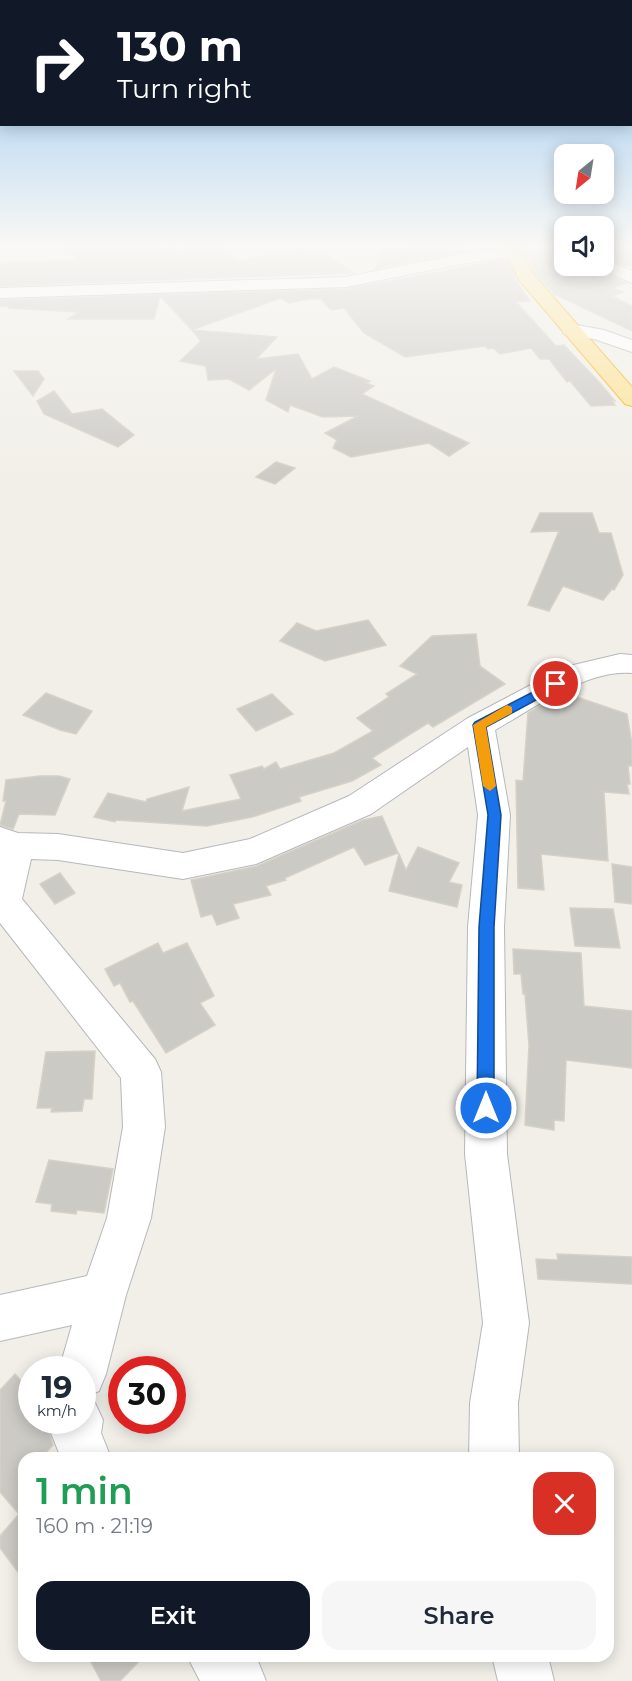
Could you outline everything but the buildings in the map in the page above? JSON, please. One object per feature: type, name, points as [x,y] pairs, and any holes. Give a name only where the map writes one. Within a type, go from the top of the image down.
[{"type":"highway","points":[[565,323],[632,400]]},
{"type":"street","points":[[571,330],[597,334],[632,346]]},
{"type":"street","points":[[87,1356],[103,1295],[129,1218],[144,1127],[141,1072],[4,902],[9,843],[58,847],[183,866],[256,851],[360,805],[480,725],[575,674],[620,663],[632,664]]},
{"type":"street","points":[[480,725],[494,815],[486,927],[486,1154],[506,1323],[494,1403],[494,1452]]},
{"type":"street","points":[[0,1318],[103,1295]]},
{"type":"street","points":[[76,1434],[84,1452]]},
{"type":"street","points":[[221,1662],[238,1681]]},
{"type":"street","points":[[521,1662],[526,1681]]},
{"type":"slow traffic","points":[[490,786],[480,725],[507,710]]},
{"type":"route","points":[[486,1108],[486,927],[494,815],[480,725],[556,684]]}]
